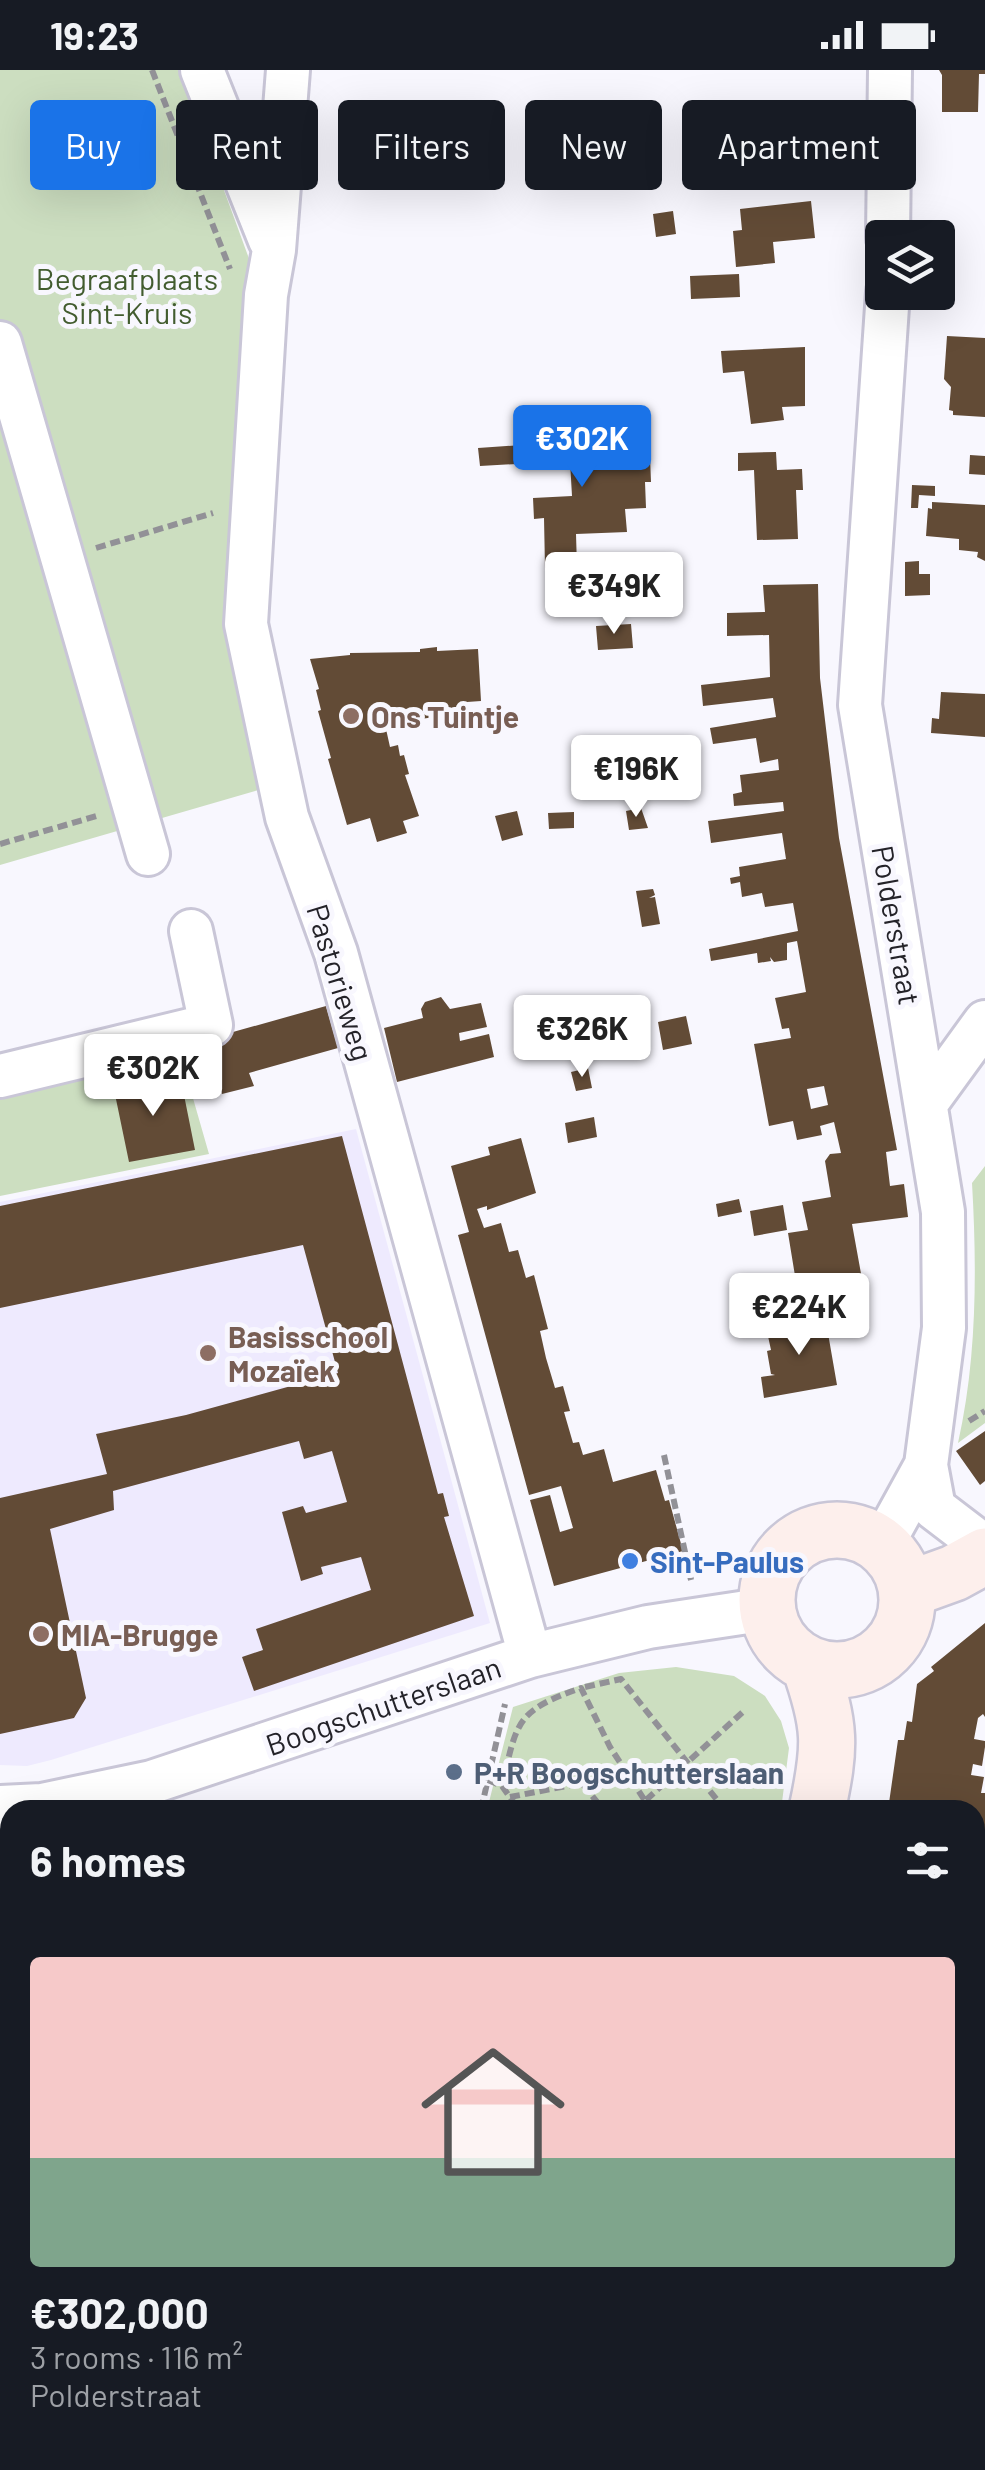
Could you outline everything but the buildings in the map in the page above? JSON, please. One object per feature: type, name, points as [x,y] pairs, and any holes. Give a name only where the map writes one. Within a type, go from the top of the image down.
[{"type":"street","points":[[202,70],[274,250]]},
{"type":"street","name":"Pastorieweg","points":[[288,70],[274,250],[251,290],[246,624],[286,817],[336,953],[522,1658]]},
{"type":"street","points":[[888,220],[890,70]]},
{"type":"street","name":"Polderstraat","points":[[887,310],[860,705],[943,1212],[944,1328],[926,1465],[894,1568]]},
{"type":"street","points":[[0,343],[148,854]]},
{"type":"street","points":[[0,1076],[211,1025],[191,931]]},
{"type":"street","points":[[927,1102],[985,1022]]},
{"type":"street","points":[[926,1465],[934,1508],[985,1547]]},
{"type":"street","points":[[840,1530],[864,1534],[894,1568],[907,1611],[899,1633],[885,1651],[863,1665],[835,1670],[810,1664],[781,1642],[767,1609],[767,1594],[773,1571],[790,1547],[815,1533],[840,1530]]},
{"type":"street","points":[[894,1568],[985,1556]]},
{"type":"street","name":"Boogschutterslaan","points":[[66,1800],[152,1782],[522,1658],[648,1626],[767,1609]]},
{"type":"street","points":[[810,1664],[829,1740],[819,1800]]},
{"type":"street","points":[[857,1800],[863,1665]]},
{"type":"path","points":[[152,70],[251,290]]},
{"type":"path","points":[[62,558],[230,508]]},
{"type":"path","points":[[0,844],[133,806]]},
{"type":"path","points":[[664,1455],[698,1621]]},
{"type":"path","points":[[483,1800],[522,1658]]},
{"type":"path","points":[[502,1786],[519,1720],[534,1707],[580,1688],[621,1679],[716,1800]]},
{"type":"path","points":[[580,1688],[643,1800]]},
{"type":"path","points":[[645,1800],[744,1710]]},
{"type":"path","points":[[488,1780],[502,1786],[512,1800]]},
{"type":"path","points":[[510,1797],[582,1783],[595,1800]]},
{"type":"shaded area","name":"Basisschool Mozaïek","points":[[356,1129],[490,1623],[51,1760],[27,1766],[0,1765],[0,1202]]},
{"type":"green space","name":"Begraafplaats Sint-Kruis","points":[[0,70],[180,70],[191,100],[176,100],[176,190],[224,190],[255,275],[269,787],[0,865]]},
{"type":"green space","points":[[172,1025],[209,1154],[0,1196],[0,1067]]},
{"type":"green space","points":[[985,1166],[985,1423],[958,1443],[969,1379],[974,1313],[972,1183]]},
{"type":"green space","points":[[676,1667],[734,1676],[765,1696],[781,1721],[789,1748],[782,1800],[490,1800],[513,1707],[619,1673]]},
{"type":"place","name":"Ons Tuintje","points":[[351,716]]},
{"type":"place","name":"Basisschool Mozaïek","points":[[208,1353]]},
{"type":"place","name":"Sint-Paulus","points":[[630,1561]]},
{"type":"place","name":"MIA-Brugge","points":[[41,1634]]},
{"type":"place","name":"P+R Boogschutterslaan","points":[[454,1772]]}]
